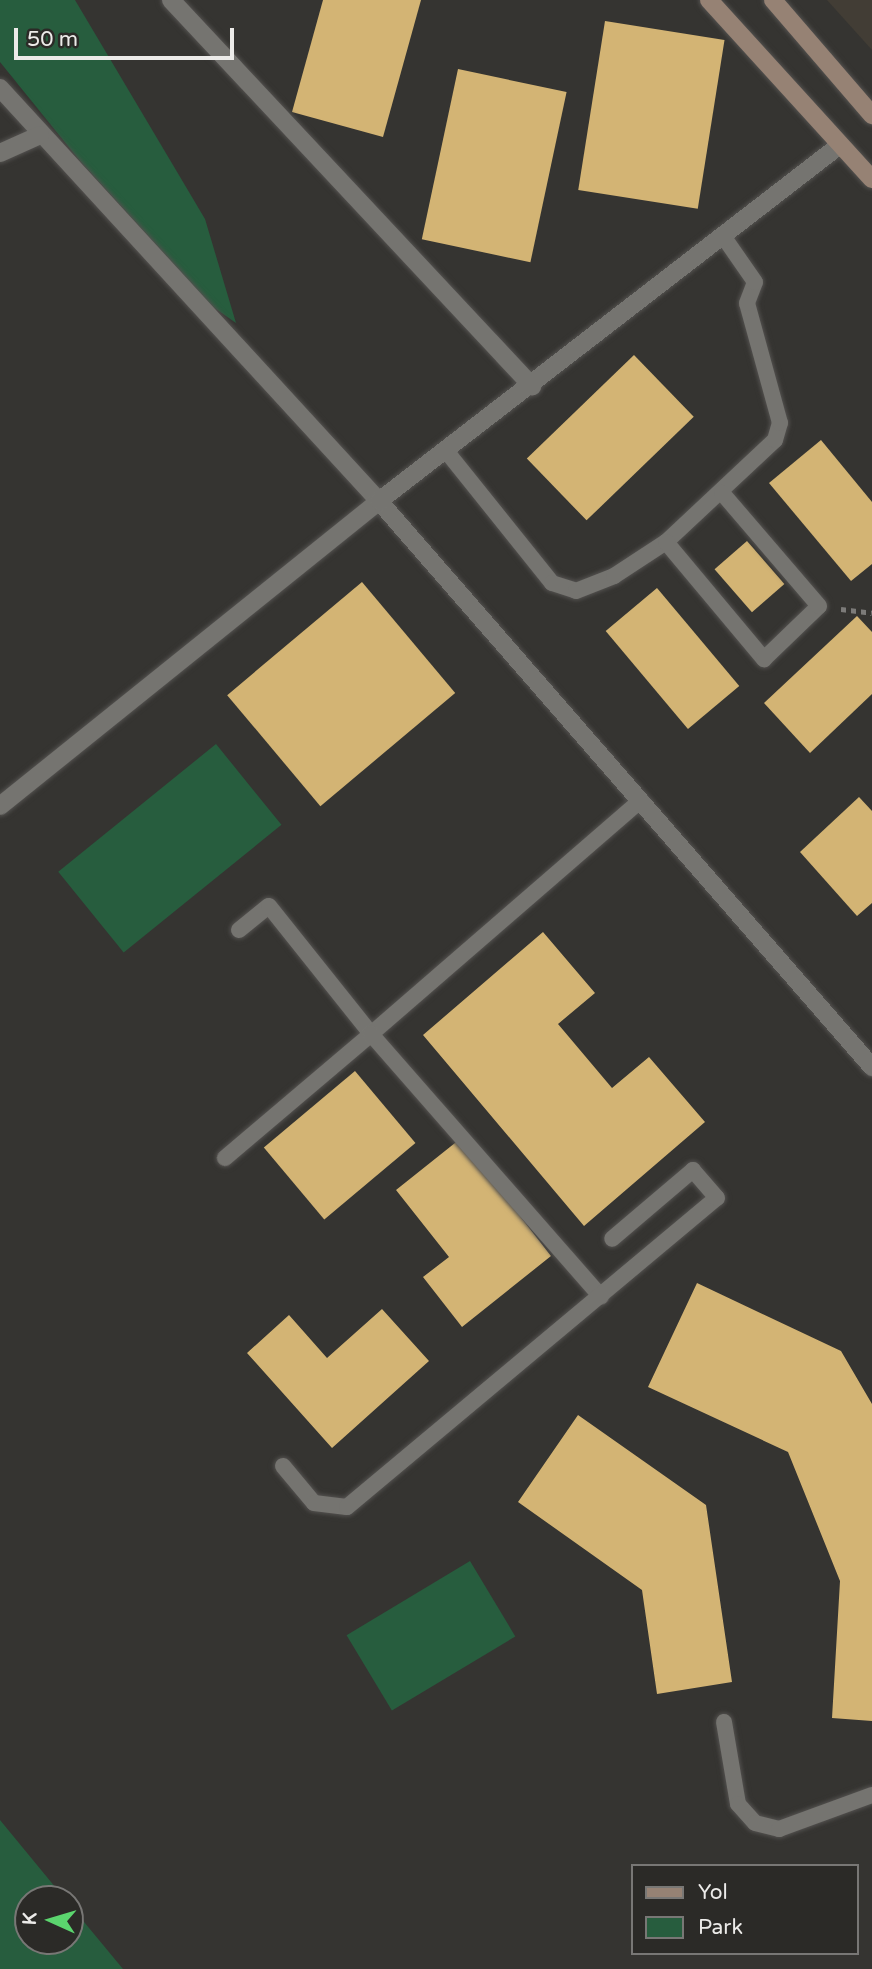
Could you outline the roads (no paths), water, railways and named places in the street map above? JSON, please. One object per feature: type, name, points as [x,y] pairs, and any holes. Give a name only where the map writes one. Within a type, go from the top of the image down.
[{"type":"main road","points":[[709,0],[872,179]]},
{"type":"main road","points":[[772,0],[872,115]]},
{"type":"street","points":[[171,0],[531,386]]},
{"type":"street","points":[[0,88],[40,135],[379,501],[872,1067]]},
{"type":"street","points":[[0,153],[40,135]]},
{"type":"street","points":[[0,806],[379,501],[447,452],[840,145]]},
{"type":"lane","points":[[447,452],[552,583],[576,591],[614,576],[666,542],[722,493],[775,440],[780,423],[747,303],[755,282],[723,236]]},
{"type":"lane","points":[[666,542],[764,659],[819,606],[722,493]]},
{"type":"lane","points":[[225,1158],[641,800]]},
{"type":"lane","points":[[239,930],[269,906],[371,1034],[601,1297]]},
{"type":"lane","points":[[283,1466],[314,1503],[346,1507],[717,1198],[693,1170],[612,1239]]},
{"type":"lane","points":[[724,1722],[737,1804],[755,1823],[779,1829],[872,1796]]}]
